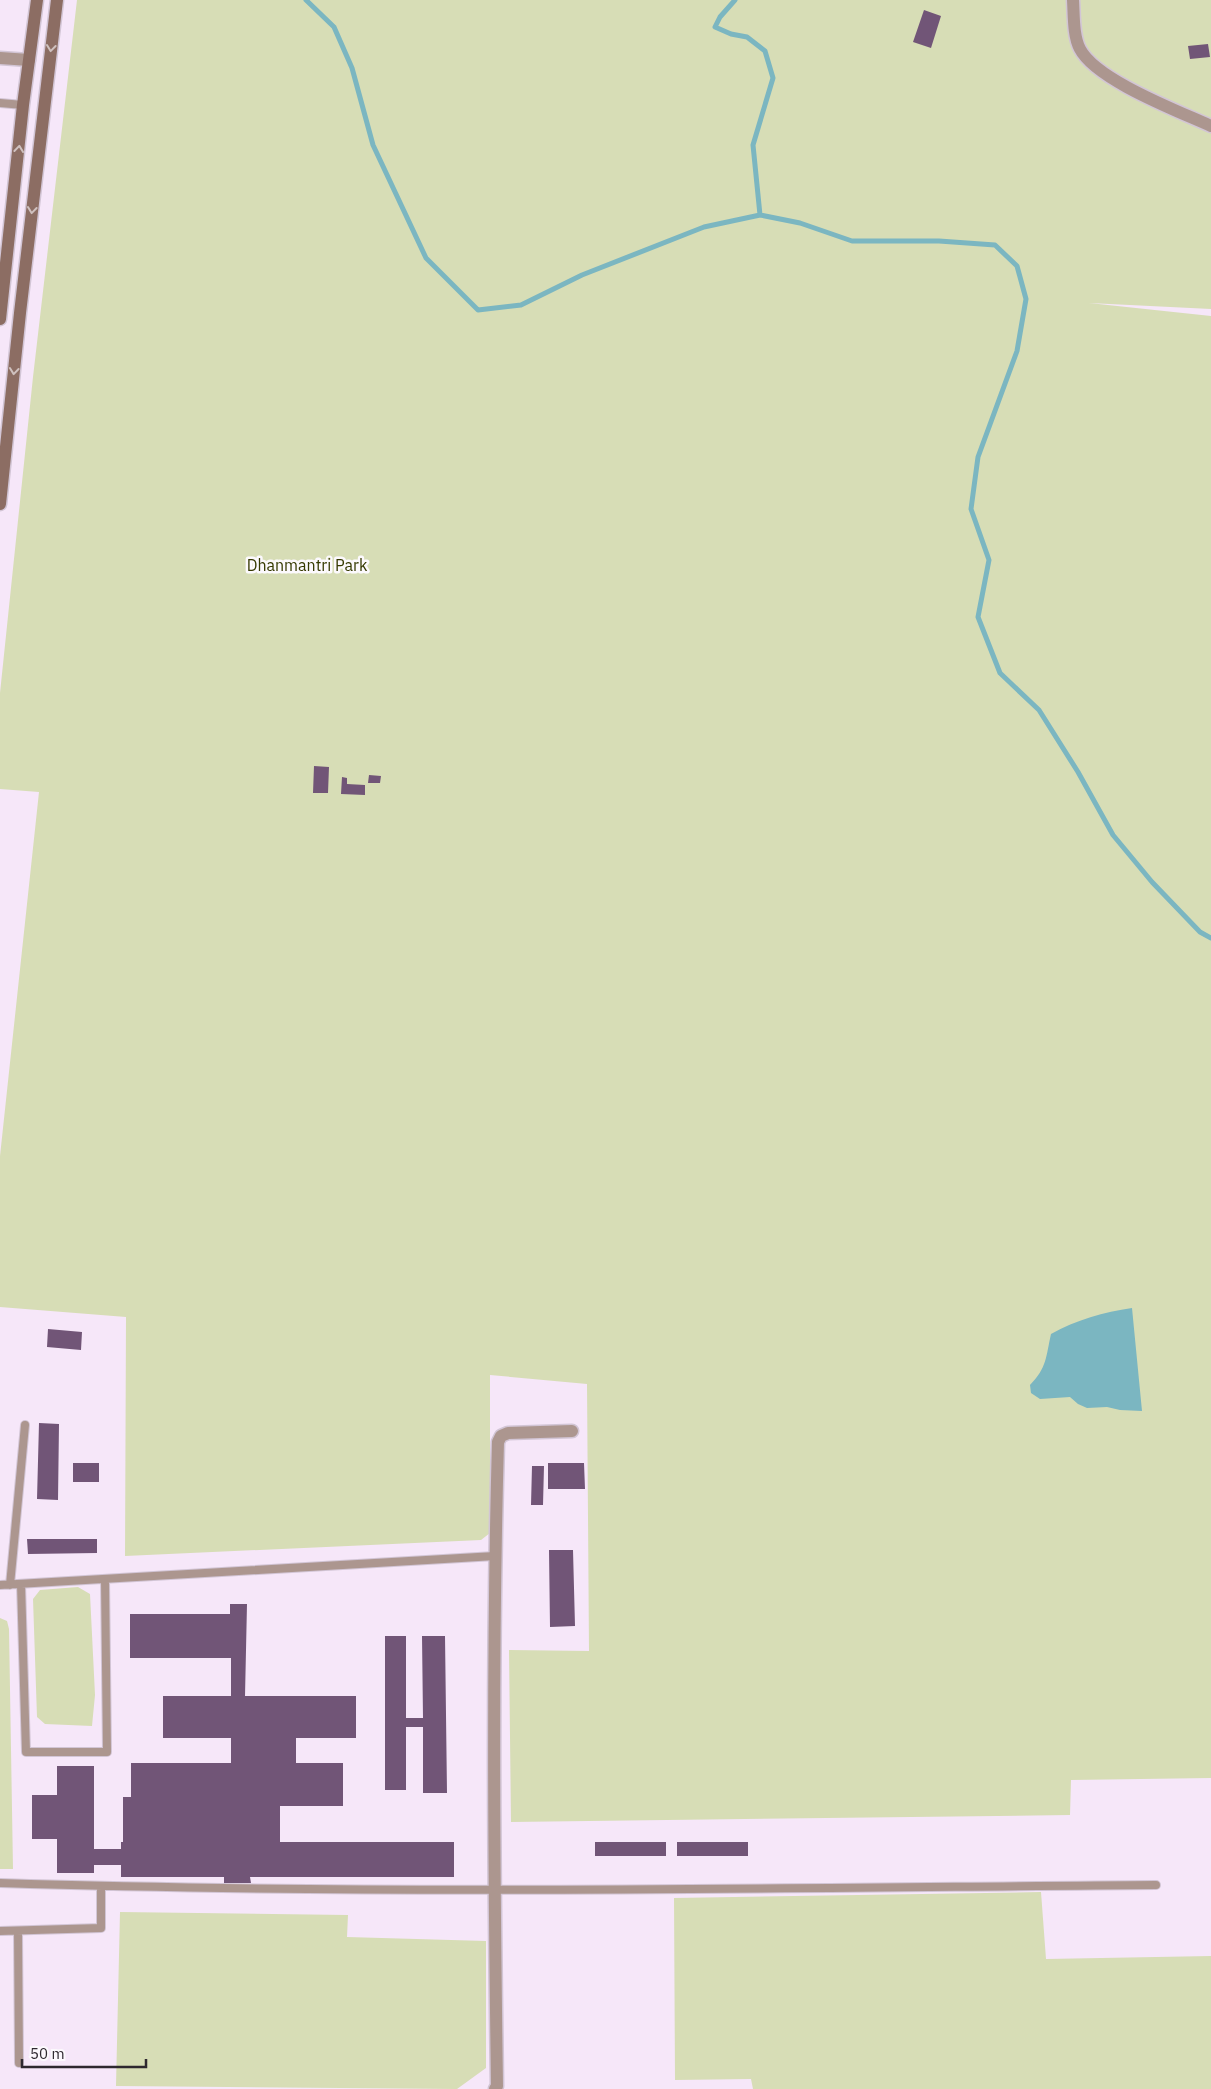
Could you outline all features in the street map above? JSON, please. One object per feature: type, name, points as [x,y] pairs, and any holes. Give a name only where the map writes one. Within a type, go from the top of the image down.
[{"type":"main road","points":[[0,319],[3,271],[37,0]]},
{"type":"main road","points":[[0,504],[57,0]]},
{"type":"main road","points":[[23,105],[44,108]]},
{"type":"main road","points":[[3,271],[25,274]]},
{"type":"street","points":[[1073,0],[1080,48],[1091,63],[1116,82],[1211,126]]},
{"type":"street","points":[[0,58],[29,60]]},
{"type":"street","points":[[495,2089],[497,2086],[494,1890],[495,1556],[498,1442],[501,1436],[508,1433],[572,1431]]},
{"type":"lane","points":[[0,103],[23,105]]},
{"type":"lane","points":[[10,1585],[25,1425]]},
{"type":"lane","points":[[0,1585],[495,1556]]},
{"type":"lane","points":[[21,1584],[26,1752],[107,1752],[105,1579]]},
{"type":"lane","points":[[0,1883],[101,1886],[494,1890],[1156,1885]]},
{"type":"lane","points":[[0,1931],[101,1928],[101,1886]]},
{"type":"lane","points":[[18,1931],[19,2063]]},
{"type":"green space","name":"Dhanmantri Park","points":[[77,0],[1211,0],[1211,309],[1089,303],[1211,316],[1211,1778],[1071,1780],[1070,1815],[511,1822],[509,1650],[589,1651],[587,1384],[490,1375],[490,1533],[481,1540],[125,1556],[126,1317],[0,1307],[0,1156],[39,792],[0,789],[0,693],[33,377]]},
{"type":"green space","points":[[78,1587],[90,1594],[95,1695],[92,1726],[45,1724],[37,1717],[33,1599],[40,1590]]},
{"type":"green space","points":[[0,1618],[7,1621],[9,1629],[13,1869],[0,1869]]},
{"type":"green space","points":[[1041,1892],[1046,1959],[1211,1956],[1211,2089],[753,2089],[751,2079],[675,2080],[674,1898]]},
{"type":"green space","points":[[120,1912],[348,1915],[347,1937],[486,1941],[486,2068],[457,2089],[116,2086]]},
{"type":"water","points":[[1132,1308],[1142,1411],[1120,1410],[1107,1407],[1087,1408],[1078,1404],[1070,1397],[1040,1399],[1031,1393],[1030,1385],[1043,1367],[1051,1334],[1090,1317]]},
{"type":"building","points":[[924,10],[941,16],[931,48],[913,42]]},
{"type":"building","points":[[1208,44],[1210,57],[1190,59],[1188,46]]},
{"type":"building","points":[[314,766],[329,767],[328,793],[313,793]]},
{"type":"building","points":[[369,775],[381,776],[380,783],[368,783]]},
{"type":"building","points":[[342,777],[347,778],[347,784],[365,785],[365,795],[341,794]]},
{"type":"building","points":[[48,1329],[82,1332],[81,1350],[47,1347]]},
{"type":"building","points":[[39,1423],[59,1424],[58,1500],[37,1499]]},
{"type":"building","points":[[73,1463],[99,1463],[99,1482],[73,1482]]},
{"type":"building","points":[[548,1463],[584,1463],[585,1489],[548,1489]]},
{"type":"building","points":[[532,1466],[544,1466],[543,1505],[531,1505]]},
{"type":"building","points":[[27,1539],[97,1539],[97,1553],[28,1554]]},
{"type":"building","points":[[549,1550],[573,1550],[575,1626],[550,1627]]},
{"type":"building","points":[[230,1604],[247,1604],[245,1696],[356,1696],[356,1738],[296,1738],[296,1763],[343,1763],[343,1806],[280,1806],[280,1842],[454,1842],[454,1877],[250,1877],[251,1883],[224,1883],[224,1877],[121,1877],[121,1865],[94,1865],[94,1873],[57,1873],[57,1839],[32,1839],[32,1795],[57,1795],[57,1766],[94,1766],[94,1849],[121,1849],[121,1842],[123,1842],[123,1797],[131,1797],[131,1763],[231,1763],[231,1738],[163,1738],[163,1696],[231,1696],[231,1658],[130,1658],[130,1614],[230,1614]]},
{"type":"building","points":[[385,1636],[406,1636],[406,1718],[423,1718],[422,1636],[445,1636],[447,1793],[423,1793],[423,1727],[406,1727],[406,1790],[385,1790]]},
{"type":"building","points":[[595,1842],[666,1842],[666,1856],[595,1856]]},
{"type":"building","points":[[677,1842],[748,1842],[748,1856],[677,1856]]},
{"type":"waterway","points":[[306,0],[334,27],[352,68],[373,145],[426,258],[478,310],[521,305],[582,275],[704,227],[760,215],[800,223],[852,241],[939,241],[995,245],[1017,266],[1026,299],[1017,351],[978,457],[971,509],[989,560],[978,617],[1000,673],[1039,710],[1078,772],[1113,835],[1152,882],[1200,932],[1211,938]]},
{"type":"waterway","points":[[735,0],[720,17],[715,27],[731,34],[747,37],[765,51],[773,78],[753,145],[760,215]]}]
